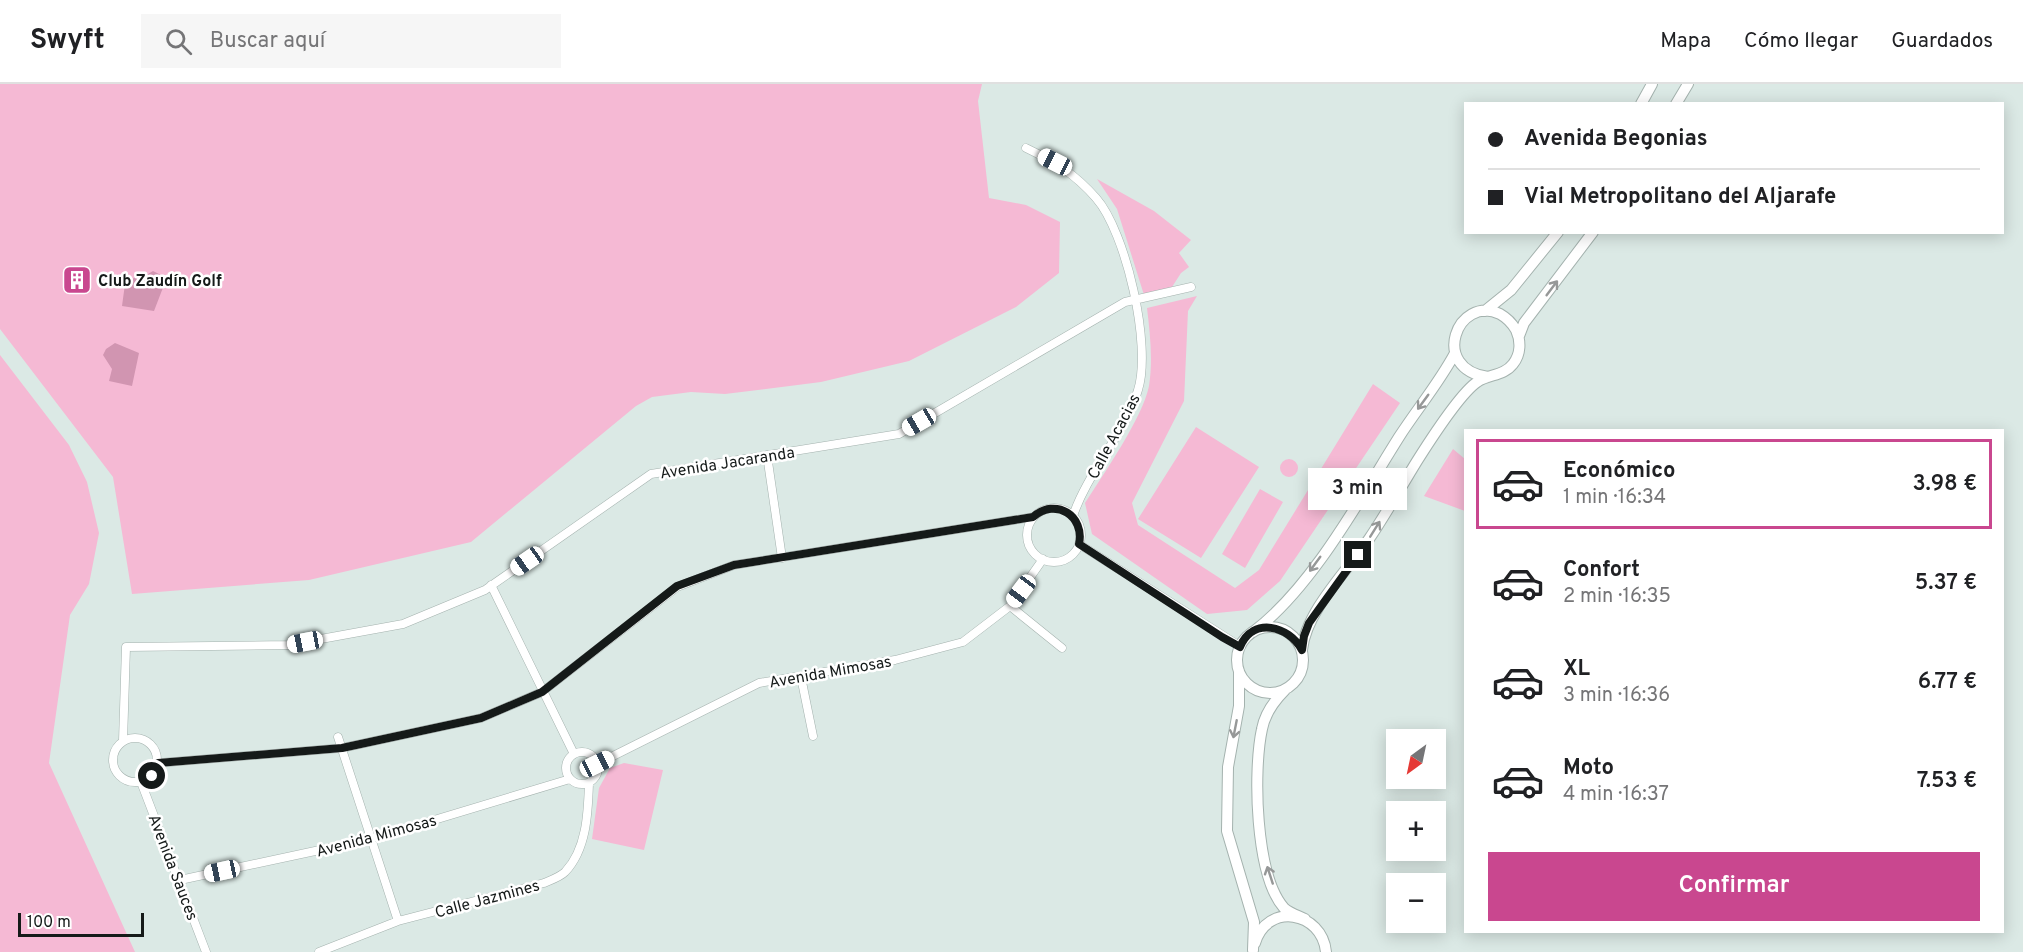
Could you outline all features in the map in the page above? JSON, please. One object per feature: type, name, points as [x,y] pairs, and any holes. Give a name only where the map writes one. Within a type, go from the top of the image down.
[{"type":"main road","points":[[1642,102],[1653,84]]},
{"type":"main road","points":[[1677,102],[1688,84]]},
{"type":"main road","points":[[1253,951],[1254,921],[1227,831],[1227,767],[1239,706],[1240,647],[1253,632],[1284,606],[1346,521],[1410,421],[1441,378],[1455,353],[1455,333],[1460,324],[1467,318],[1485,311],[1511,290],[1556,234]]},
{"type":"main road","points":[[1326,952],[1325,943],[1318,929],[1305,919],[1285,909],[1276,893],[1263,854],[1257,812],[1262,728],[1272,702],[1294,683],[1303,668],[1302,650],[1309,623],[1370,538],[1424,450],[1476,383],[1498,375],[1513,364],[1518,355],[1519,336],[1524,323],[1591,234]]},
{"type":"main road","points":[[1485,311],[1506,318],[1519,336]]},
{"type":"main road","points":[[1455,353],[1467,371],[1488,377]]},
{"type":"main road","points":[[1253,632],[1267,627],[1289,632],[1302,650]]},
{"type":"main road","points":[[1239,671],[1252,688],[1274,693],[1285,690]]},
{"type":"main road","points":[[1253,951],[1258,933],[1272,920],[1285,916],[1305,919]]},
{"type":"street","name":"Calle Acacias","points":[[1026,147],[1069,170],[1098,200],[1117,238],[1135,300],[1141,337],[1138,390],[1073,516]]},
{"type":"street","name":"Avenida Jacaranda","points":[[123,741],[126,647],[288,645],[403,624],[491,585],[651,474],[898,434],[1125,302],[1191,287]]},
{"type":"street","points":[[766,455],[782,558]]},
{"type":"street","points":[[158,763],[342,748],[481,718],[542,692],[677,586],[734,565],[1033,517],[1047,509],[1056,508],[1073,516],[1079,526],[1079,544],[1070,556],[1062,560],[1043,559],[1033,552],[1027,535],[1033,517]]},
{"type":"street","points":[[1079,544],[1240,647]]},
{"type":"street","name":"Avenida Mimosas","points":[[597,764],[759,683],[895,660],[963,642],[1010,606],[1043,559]]},
{"type":"street","points":[[491,585],[574,754]]},
{"type":"street","points":[[1010,606],[1062,648]]},
{"type":"street","points":[[801,677],[813,736]]},
{"type":"street","points":[[338,737],[398,921]]},
{"type":"street","points":[[144,739],[156,753],[158,763],[152,776],[141,782],[122,778],[113,766],[113,753],[123,741],[144,739]]},
{"type":"street","points":[[588,753],[597,764],[597,774],[590,783],[579,784],[570,779],[566,767],[574,754],[588,753]]},
{"type":"street","name":"Avenida Mimosas","points":[[180,880],[371,839],[570,779]]},
{"type":"street","name":"Avenida Sauces","points":[[141,782],[206,952]]},
{"type":"street","name":"Calle Jazmines","points":[[319,952],[398,921],[544,883],[564,873],[575,858],[583,836],[590,783]]},
{"type":"shaded area","name":"Club Zaudín Golf","points":[[0,84],[982,84],[978,101],[989,198],[1026,205],[1060,222],[1059,273],[1016,307],[909,361],[821,382],[725,394],[691,392],[652,397],[636,406],[471,542],[309,580],[132,594],[113,477],[0,329]]},
{"type":"shaded area","points":[[1097,179],[1154,211],[1191,240],[1179,253],[1189,267],[1181,273],[1172,287],[1144,295],[1117,209]]},
{"type":"shaded area","points":[[153,271],[161,275],[164,285],[154,311],[122,306],[125,284],[128,285],[136,275],[147,285],[150,283],[148,274]]},
{"type":"shaded area","points":[[1197,296],[1188,311],[1184,401],[1132,503],[1138,525],[1235,588],[1259,570],[1373,384],[1400,403],[1280,581],[1247,610],[1207,614],[1092,534],[1085,503],[1122,446],[1145,399],[1151,366],[1147,308]]},
{"type":"shaded area","points":[[115,343],[139,353],[132,386],[109,381],[112,369],[103,355],[106,349]]},
{"type":"shaded area","points":[[0,355],[69,445],[87,482],[99,533],[89,584],[70,615],[49,763],[135,952],[0,952]]},
{"type":"shaded area","points":[[1196,427],[1259,467],[1201,558],[1138,519]]},
{"type":"shaded area","points":[[1453,449],[1464,458],[1464,511],[1424,496]]},
{"type":"shaded area","points":[[1285,459],[1293,459],[1298,464],[1296,475],[1285,477],[1280,472],[1280,464]]},
{"type":"shaded area","points":[[1260,489],[1283,502],[1245,568],[1222,554]]},
{"type":"shaded area","points":[[624,763],[663,770],[644,850],[592,839],[599,788],[610,768]]},
{"type":"place","name":"Club Zaudín Golf","points":[[77,280]]},
{"type":"route","points":[[152,776],[158,763],[342,748],[481,718],[542,692],[677,586],[734,565],[1033,517],[1047,509],[1056,508],[1065,510],[1073,516],[1081,535],[1079,544],[1222,637],[1240,647],[1253,632],[1267,627],[1278,628],[1289,632],[1302,650],[1309,623],[1358,555]]}]
